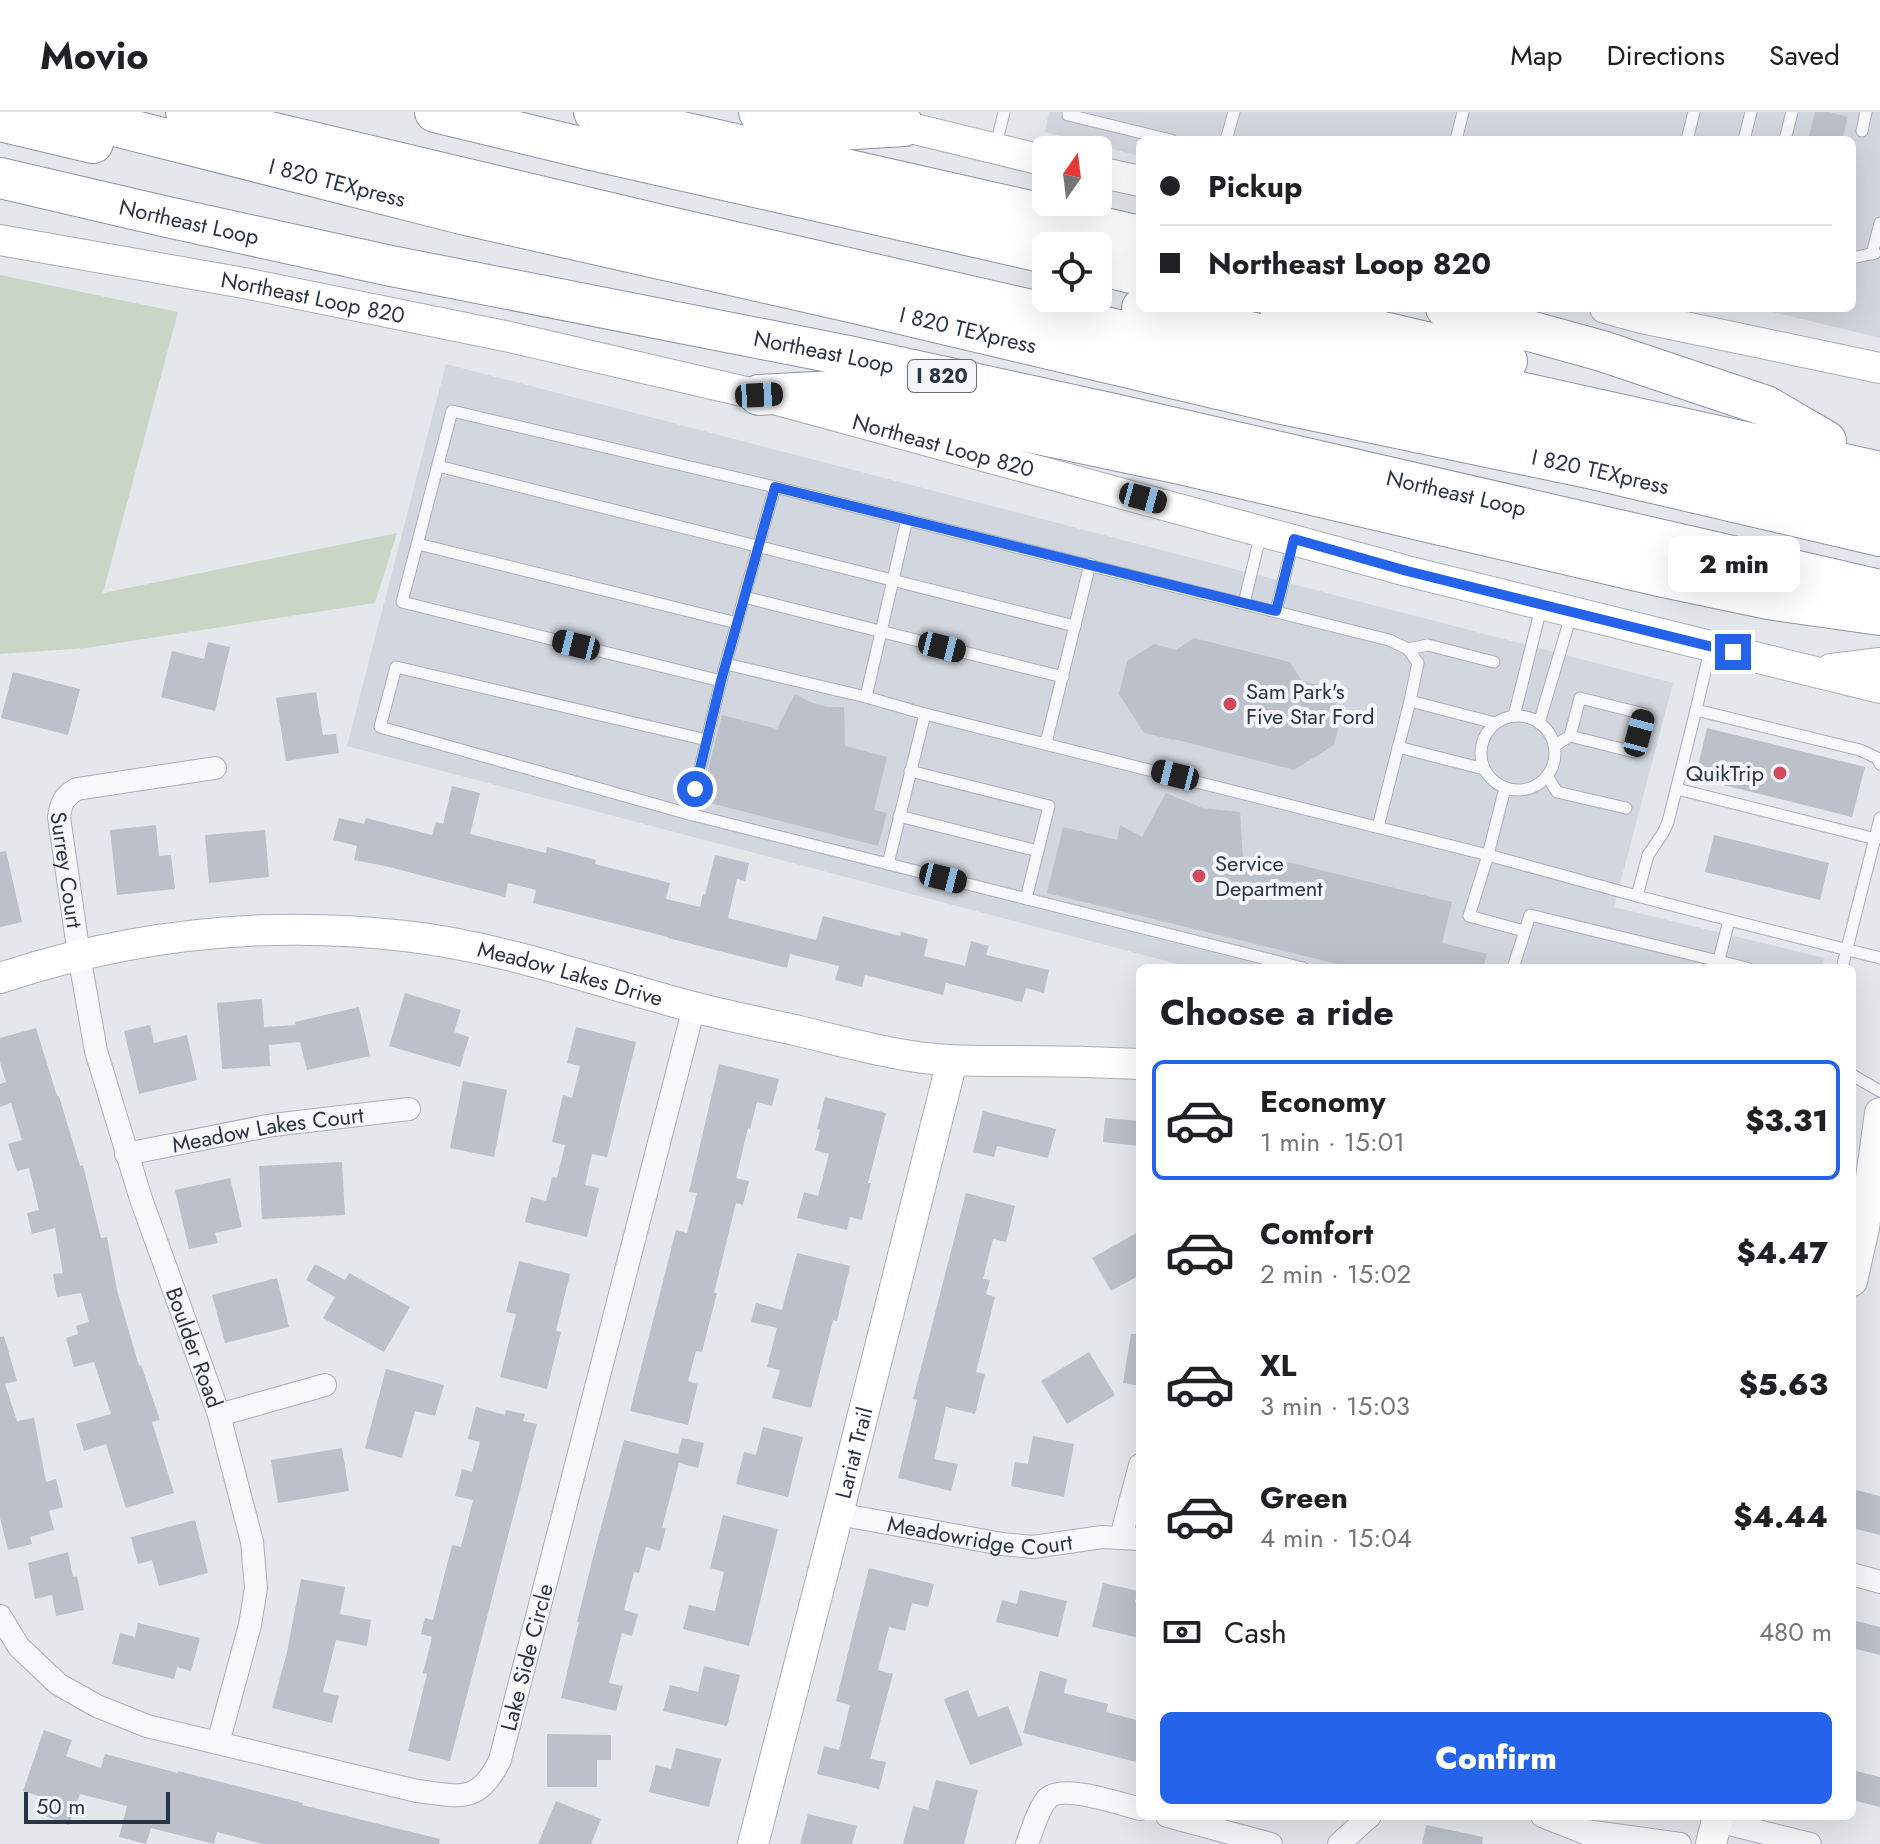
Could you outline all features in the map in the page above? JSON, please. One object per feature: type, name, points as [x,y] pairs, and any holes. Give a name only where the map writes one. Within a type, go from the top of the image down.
[{"type":"highway","name":"I 820 TEXpress","points":[[60,112],[466,215],[1282,404],[1593,469],[1880,536]]},
{"type":"highway","name":"I 820 TEXpress","points":[[186,112],[852,269],[1880,505]]},
{"type":"highway","points":[[435,112],[1032,250]]},
{"type":"highway","points":[[759,112],[838,130],[904,126]]},
{"type":"highway","points":[[597,113],[1136,235]]},
{"type":"highway","points":[[0,121],[272,186],[332,181]]},
{"type":"highway","name":"Northeast Loop","points":[[0,178],[391,266],[849,356],[1051,400],[1880,590]]},
{"type":"highway","points":[[1112,268],[1136,274]]},
{"type":"highway","points":[[852,269],[986,278],[1032,287]]},
{"type":"highway","points":[[1112,302],[1136,307]]},
{"type":"highway","points":[[1159,312],[1880,472]]},
{"type":"highway","points":[[1297,312],[1577,377],[1880,453]]},
{"type":"highway","points":[[1461,312],[1602,351],[1766,406],[1826,441]]},
{"type":"highway","points":[[759,395],[834,391],[1180,464],[1768,599],[1880,615]]},
{"type":"main road","points":[[846,112],[1032,158]]},
{"type":"main road","points":[[1112,175],[1136,180]]},
{"type":"main road","name":"Northeast Loop 820","points":[[0,240],[244,283],[463,328],[759,395],[1407,571],[1880,688]]},
{"type":"main road","points":[[1643,313],[1880,368]]},
{"type":"main road","points":[[1813,672],[1880,663]]},
{"type":"main road","name":"Meadow Lakes Drive","points":[[0,978],[35,966],[138,942],[236,930],[291,928],[407,936],[535,962],[694,1007],[901,1055],[952,1061],[1136,1064]]},
{"type":"main road","name":"Lariat Trail","points":[[753,1844],[952,1061]]},
{"type":"main road","points":[[1856,1265],[1865,1228],[1880,1113]]},
{"type":"main road","points":[[1865,1228],[1880,1193]]},
{"type":"street","name":"Surrey Court","points":[[79,955],[59,817],[61,803],[67,794],[77,789],[215,768]]},
{"type":"street","name":"Boulder Road","points":[[79,955],[96,1051],[126,1154],[219,1415],[252,1542],[256,1588],[250,1625],[218,1743]]},
{"type":"street","name":"Lake Side Circle","points":[[0,1616],[19,1647],[58,1684],[97,1706],[147,1726],[417,1791],[456,1795],[479,1790],[491,1778],[500,1760],[694,1007]]},
{"type":"street","name":"Meadow Lakes Court","points":[[126,1154],[273,1125],[409,1109]]},
{"type":"street","points":[[219,1415],[325,1385]]},
{"type":"street","name":"Meadowridge Court","points":[[838,1514],[1033,1547],[1102,1537],[1131,1538],[1136,1497]]},
{"type":"street","points":[[1856,1575],[1880,1582]]},
{"type":"street","points":[[1027,1844],[1046,1799],[1053,1795],[1066,1793],[1136,1808]]},
{"type":"street","points":[[1182,1820],[1271,1844]]},
{"type":"street","points":[[1339,1844],[1366,1820]]},
{"type":"street","points":[[1553,1820],[1615,1844]]},
{"type":"street","points":[[1715,1827],[1810,1844]]},
{"type":"street","points":[[1579,1830],[1680,1844]]},
{"type":"lane","points":[[995,149],[1004,112]]},
{"type":"lane","points":[[1068,112],[1068,115],[1155,136]]},
{"type":"lane","points":[[1227,136],[1234,112]]},
{"type":"lane","points":[[1457,136],[1463,112]]},
{"type":"lane","points":[[1688,136],[1694,112]]},
{"type":"lane","points":[[1745,136],[1751,112]]},
{"type":"lane","points":[[1786,136],[1792,112]]},
{"type":"lane","points":[[1862,131],[1866,112]]},
{"type":"lane","points":[[1856,257],[1876,253],[1880,223]]},
{"type":"lane","points":[[721,681],[402,602],[452,411],[907,519],[1389,640],[1408,649],[1418,663],[1378,827]]},
{"type":"lane","points":[[438,466],[1075,626]]},
{"type":"lane","points":[[689,814],[721,681],[775,487]]},
{"type":"lane","points":[[866,697],[907,519]]},
{"type":"lane","points":[[1244,603],[1261,530]]},
{"type":"lane","points":[[1276,611],[1294,539]]},
{"type":"lane","points":[[418,544],[737,623]]},
{"type":"lane","points":[[1046,743],[1090,564]]},
{"type":"lane","points":[[744,597],[1063,677]]},
{"type":"lane","points":[[1514,716],[1542,604]]},
{"type":"lane","points":[[1539,723],[1572,611]]},
{"type":"lane","points":[[1408,649],[1428,645],[1494,662]]},
{"type":"lane","points":[[1637,896],[1648,855],[1668,822],[1711,646]]},
{"type":"lane","points":[[726,664],[1488,855],[1880,958]]},
{"type":"lane","points":[[707,740],[396,667],[380,727],[689,814],[1287,964]]},
{"type":"lane","points":[[1554,746],[1570,736],[1580,698],[1644,714],[1634,752],[1570,736]]},
{"type":"lane","points":[[1410,701],[1495,723]]},
{"type":"lane","points":[[1696,710],[1860,750],[1877,758],[1880,764]]},
{"type":"lane","points":[[888,864],[925,714]]},
{"type":"lane","points":[[1514,716],[1531,718],[1539,723],[1546,729],[1554,746],[1552,767],[1547,776],[1528,789],[1517,790],[1497,784],[1484,769],[1480,757],[1486,733],[1495,723],[1514,716]]},
{"type":"lane","points":[[1398,747],[1484,769]]},
{"type":"lane","points":[[910,771],[1049,806],[1026,899]]},
{"type":"lane","points":[[1547,776],[1557,792],[1626,808]]},
{"type":"lane","points":[[1505,788],[1469,916],[1524,931]]},
{"type":"lane","points":[[1677,789],[1876,839]]},
{"type":"lane","points":[[899,816],[1038,851]]},
{"type":"lane","points":[[1843,964],[1880,818]]},
{"type":"lane","points":[[1515,964],[1530,915],[1733,964]]},
{"type":"lane","points":[[1719,960],[1729,920]]},
{"type":"lane","points":[[1856,1077],[1880,1091]]},
{"type":"shaded area","points":[[1049,112],[1880,112],[1880,338],[1773,312],[1856,312],[1856,136],[1136,136],[1136,155],[1112,149],[1112,136],[1061,136],[1045,132]]},
{"type":"shaded area","points":[[446,364],[1673,683],[1614,907],[1824,958],[1823,964],[1178,964],[347,746]]},
{"type":"green space","points":[[0,275],[178,312],[103,593],[397,533],[375,603],[86,648],[0,654]]},
{"type":"building","points":[[1815,112],[1848,117],[1843,136],[1809,136]]},
{"type":"building","name":"Sam Park's Five Star Ford","points":[[1194,638],[1290,662],[1302,681],[1324,686],[1342,714],[1334,745],[1294,770],[1144,733],[1119,694],[1127,661],[1154,644],[1176,650]]},
{"type":"building","points":[[208,642],[230,647],[215,711],[161,697],[172,651],[204,659]]},
{"type":"building","points":[[13,672],[80,689],[68,735],[1,718]]},
{"type":"building","points":[[316,692],[323,735],[336,734],[339,753],[286,761],[276,698]]},
{"type":"building","points":[[795,694],[827,707],[844,707],[845,746],[887,757],[874,810],[887,813],[878,846],[706,802],[713,776],[707,774],[722,715],[777,729]]},
{"type":"building","name":"QuikTrip","points":[[1707,728],[1865,767],[1852,817],[1695,778]]},
{"type":"building","points":[[452,786],[480,793],[470,834],[546,853],[547,847],[596,860],[595,864],[670,883],[666,899],[700,907],[715,855],[749,863],[745,881],[737,879],[728,918],[816,940],[823,916],[900,936],[901,932],[928,939],[924,956],[965,966],[971,941],[989,946],[986,955],[1049,970],[1044,993],[1026,988],[1022,1002],[946,983],[943,995],[865,975],[862,987],[835,980],[839,966],[790,954],[787,968],[533,903],[536,890],[508,883],[505,897],[354,860],[357,846],[333,840],[339,818],[364,824],[366,818],[432,835],[436,822],[443,824]]},
{"type":"building","name":"Service Department","points":[[1166,793],[1202,808],[1240,812],[1243,859],[1271,858],[1452,902],[1442,943],[1487,954],[1484,964],[1338,964],[1047,893],[1063,827],[1117,840],[1120,825],[1142,837]]},
{"type":"building","points":[[156,825],[159,856],[171,855],[175,889],[117,895],[110,830]]},
{"type":"building","points":[[265,830],[269,877],[209,883],[205,835]]},
{"type":"building","points":[[1714,835],[1829,863],[1820,900],[1705,872]]},
{"type":"building","points":[[6,851],[22,922],[0,927],[0,852]]},
{"type":"building","points":[[405,993],[461,1010],[454,1032],[469,1037],[460,1067],[389,1046]]},
{"type":"building","points":[[262,999],[264,1027],[296,1025],[295,1022],[359,1007],[370,1056],[307,1070],[300,1042],[269,1045],[270,1066],[222,1069],[217,1003]]},
{"type":"building","points":[[150,1025],[154,1043],[187,1035],[197,1080],[139,1094],[124,1031]]},
{"type":"building","points":[[576,1027],[636,1042],[607,1157],[592,1154],[585,1185],[599,1188],[587,1237],[525,1222],[531,1197],[546,1201],[552,1177],[557,1178],[565,1145],[552,1142],[563,1095],[572,1098],[580,1066],[567,1063]]},
{"type":"building","points":[[36,1028],[80,1166],[83,1165],[101,1238],[107,1237],[117,1290],[139,1366],[160,1420],[152,1422],[174,1493],[126,1508],[106,1444],[84,1451],[76,1424],[111,1414],[94,1362],[74,1367],[66,1338],[78,1334],[76,1326],[89,1322],[81,1293],[57,1297],[53,1274],[63,1273],[55,1228],[32,1234],[27,1213],[39,1210],[29,1168],[17,1171],[8,1144],[22,1140],[11,1103],[0,1107],[0,1084],[6,1082],[0,1062],[0,1038]]},
{"type":"building","points":[[719,1064],[779,1079],[772,1106],[757,1102],[748,1128],[736,1178],[749,1181],[743,1205],[736,1203],[702,1352],[696,1351],[688,1381],[698,1384],[688,1425],[630,1411],[676,1230],[687,1233],[697,1193],[689,1192]]},
{"type":"building","points":[[463,1081],[507,1090],[494,1157],[450,1148]]},
{"type":"building","points":[[825,1097],[886,1113],[862,1220],[850,1217],[847,1230],[797,1218],[804,1192],[818,1196],[829,1154],[815,1150]]},
{"type":"building","points":[[983,1111],[1056,1129],[1048,1158],[997,1146],[994,1157],[973,1152]]},
{"type":"building","points":[[1105,1118],[1136,1121],[1136,1146],[1103,1142]]},
{"type":"building","points":[[342,1162],[345,1215],[262,1219],[259,1166]]},
{"type":"building","points":[[230,1178],[242,1227],[215,1233],[218,1243],[189,1249],[175,1190]]},
{"type":"building","points":[[966,1193],[1015,1206],[1006,1242],[993,1239],[983,1279],[990,1280],[986,1294],[995,1297],[976,1372],[985,1374],[975,1414],[946,1407],[934,1459],[958,1464],[951,1491],[898,1478],[917,1400],[913,1399]]},
{"type":"building","points":[[1136,1233],[1136,1277],[1111,1291],[1092,1258]]},
{"type":"building","points":[[797,1253],[850,1266],[811,1408],[772,1398],[780,1370],[767,1367],[777,1328],[751,1322],[756,1303],[782,1310]]},
{"type":"building","points":[[519,1261],[570,1274],[556,1331],[561,1332],[547,1389],[500,1377],[516,1314],[506,1312]]},
{"type":"building","points":[[315,1264],[345,1280],[349,1273],[410,1307],[384,1352],[323,1318],[335,1297],[306,1280]]},
{"type":"building","points":[[277,1278],[289,1327],[225,1343],[212,1295]]},
{"type":"building","points":[[1131,1334],[1136,1334],[1136,1385],[1123,1383]]},
{"type":"building","points":[[4,1336],[17,1381],[5,1384],[17,1421],[34,1418],[46,1482],[56,1479],[63,1507],[49,1511],[54,1530],[30,1537],[32,1544],[8,1550],[0,1518],[0,1337]]},
{"type":"building","points":[[1089,1352],[1115,1395],[1067,1424],[1041,1381]]},
{"type":"building","points":[[386,1369],[444,1385],[435,1416],[415,1411],[402,1458],[365,1448]]},
{"type":"building","points":[[476,1407],[505,1415],[506,1410],[525,1414],[523,1421],[537,1424],[450,1761],[408,1751],[427,1674],[423,1673],[432,1637],[421,1634],[425,1618],[433,1620],[452,1545],[461,1547],[473,1500],[455,1496],[462,1469],[472,1472],[480,1442],[468,1439]]},
{"type":"building","points":[[763,1427],[803,1437],[788,1497],[736,1484],[744,1452],[756,1455]]},
{"type":"building","points":[[1033,1436],[1074,1444],[1064,1497],[1011,1486],[1015,1462],[1028,1464]]},
{"type":"building","points":[[682,1438],[704,1443],[698,1468],[679,1463],[662,1528],[666,1528],[660,1551],[646,1547],[639,1573],[634,1572],[624,1610],[638,1614],[632,1636],[622,1633],[609,1683],[623,1686],[616,1711],[561,1698],[577,1622],[624,1440],[678,1454]]},
{"type":"building","points":[[342,1448],[349,1491],[278,1503],[271,1460]]},
{"type":"building","points":[[1856,1490],[1880,1496],[1880,1535],[1856,1529]]},
{"type":"building","points":[[723,1515],[778,1529],[749,1646],[683,1629],[689,1605],[715,1611],[724,1572],[710,1568]]},
{"type":"building","points":[[195,1520],[208,1573],[159,1586],[152,1560],[138,1564],[131,1537]]},
{"type":"building","points":[[68,1552],[84,1610],[56,1616],[52,1595],[35,1599],[28,1563]]},
{"type":"building","points":[[869,1568],[934,1584],[928,1607],[912,1603],[905,1631],[889,1627],[878,1670],[893,1674],[870,1759],[886,1762],[879,1789],[817,1774],[824,1746],[839,1750],[850,1705],[836,1701]]},
{"type":"building","points":[[301,1579],[345,1587],[340,1614],[371,1620],[367,1646],[336,1640],[323,1692],[339,1696],[332,1723],[272,1708]]},
{"type":"building","points":[[1103,1583],[1136,1591],[1136,1637],[1092,1627]]},
{"type":"building","points":[[1020,1590],[1067,1601],[1058,1637],[996,1622],[1002,1600],[1017,1604]]},
{"type":"building","points":[[1856,1621],[1880,1627],[1880,1655],[1856,1649]]},
{"type":"building","points":[[138,1623],[200,1638],[191,1671],[177,1667],[174,1679],[112,1664],[120,1633],[135,1637]]},
{"type":"building","points":[[704,1666],[740,1675],[727,1726],[663,1711],[670,1685],[698,1692]]},
{"type":"building","points":[[1040,1671],[1067,1679],[1064,1693],[1108,1704],[1106,1712],[1136,1720],[1136,1762],[1023,1733]]},
{"type":"building","points":[[968,1690],[978,1717],[1008,1706],[1023,1745],[970,1765],[944,1699]]},
{"type":"building","points":[[44,1730],[72,1740],[66,1756],[101,1768],[105,1754],[440,1839],[439,1844],[263,1844],[217,1832],[214,1844],[151,1828],[146,1844],[119,1837],[127,1806],[80,1794],[69,1825],[42,1815],[48,1799],[23,1791]]},
{"type":"building","points":[[547,1734],[611,1735],[611,1760],[597,1760],[597,1787],[547,1787]]},
{"type":"building","points":[[676,1748],[721,1759],[709,1807],[649,1792],[656,1765],[671,1769]]},
{"type":"building","points":[[1856,1771],[1880,1777],[1880,1807],[1856,1801]]},
{"type":"building","points":[[936,1780],[978,1790],[964,1844],[903,1844],[913,1806],[928,1810]]},
{"type":"building","points":[[556,1801],[601,1819],[591,1844],[538,1844]]},
{"type":"building","points":[[808,1814],[857,1826],[852,1844],[800,1844]]},
{"type":"building","points":[[1426,1825],[1483,1837],[1482,1844],[1422,1844]]},
{"type":"place","name":"Sam Park's Five Star Ford","points":[[1230,704]]},
{"type":"place","name":"QuikTrip","points":[[1780,773]]},
{"type":"place","name":"Service Department","points":[[1199,876]]},
{"type":"route","points":[[695,789],[721,681],[775,487],[1276,611],[1294,539],[1407,571],[1733,652]]}]
